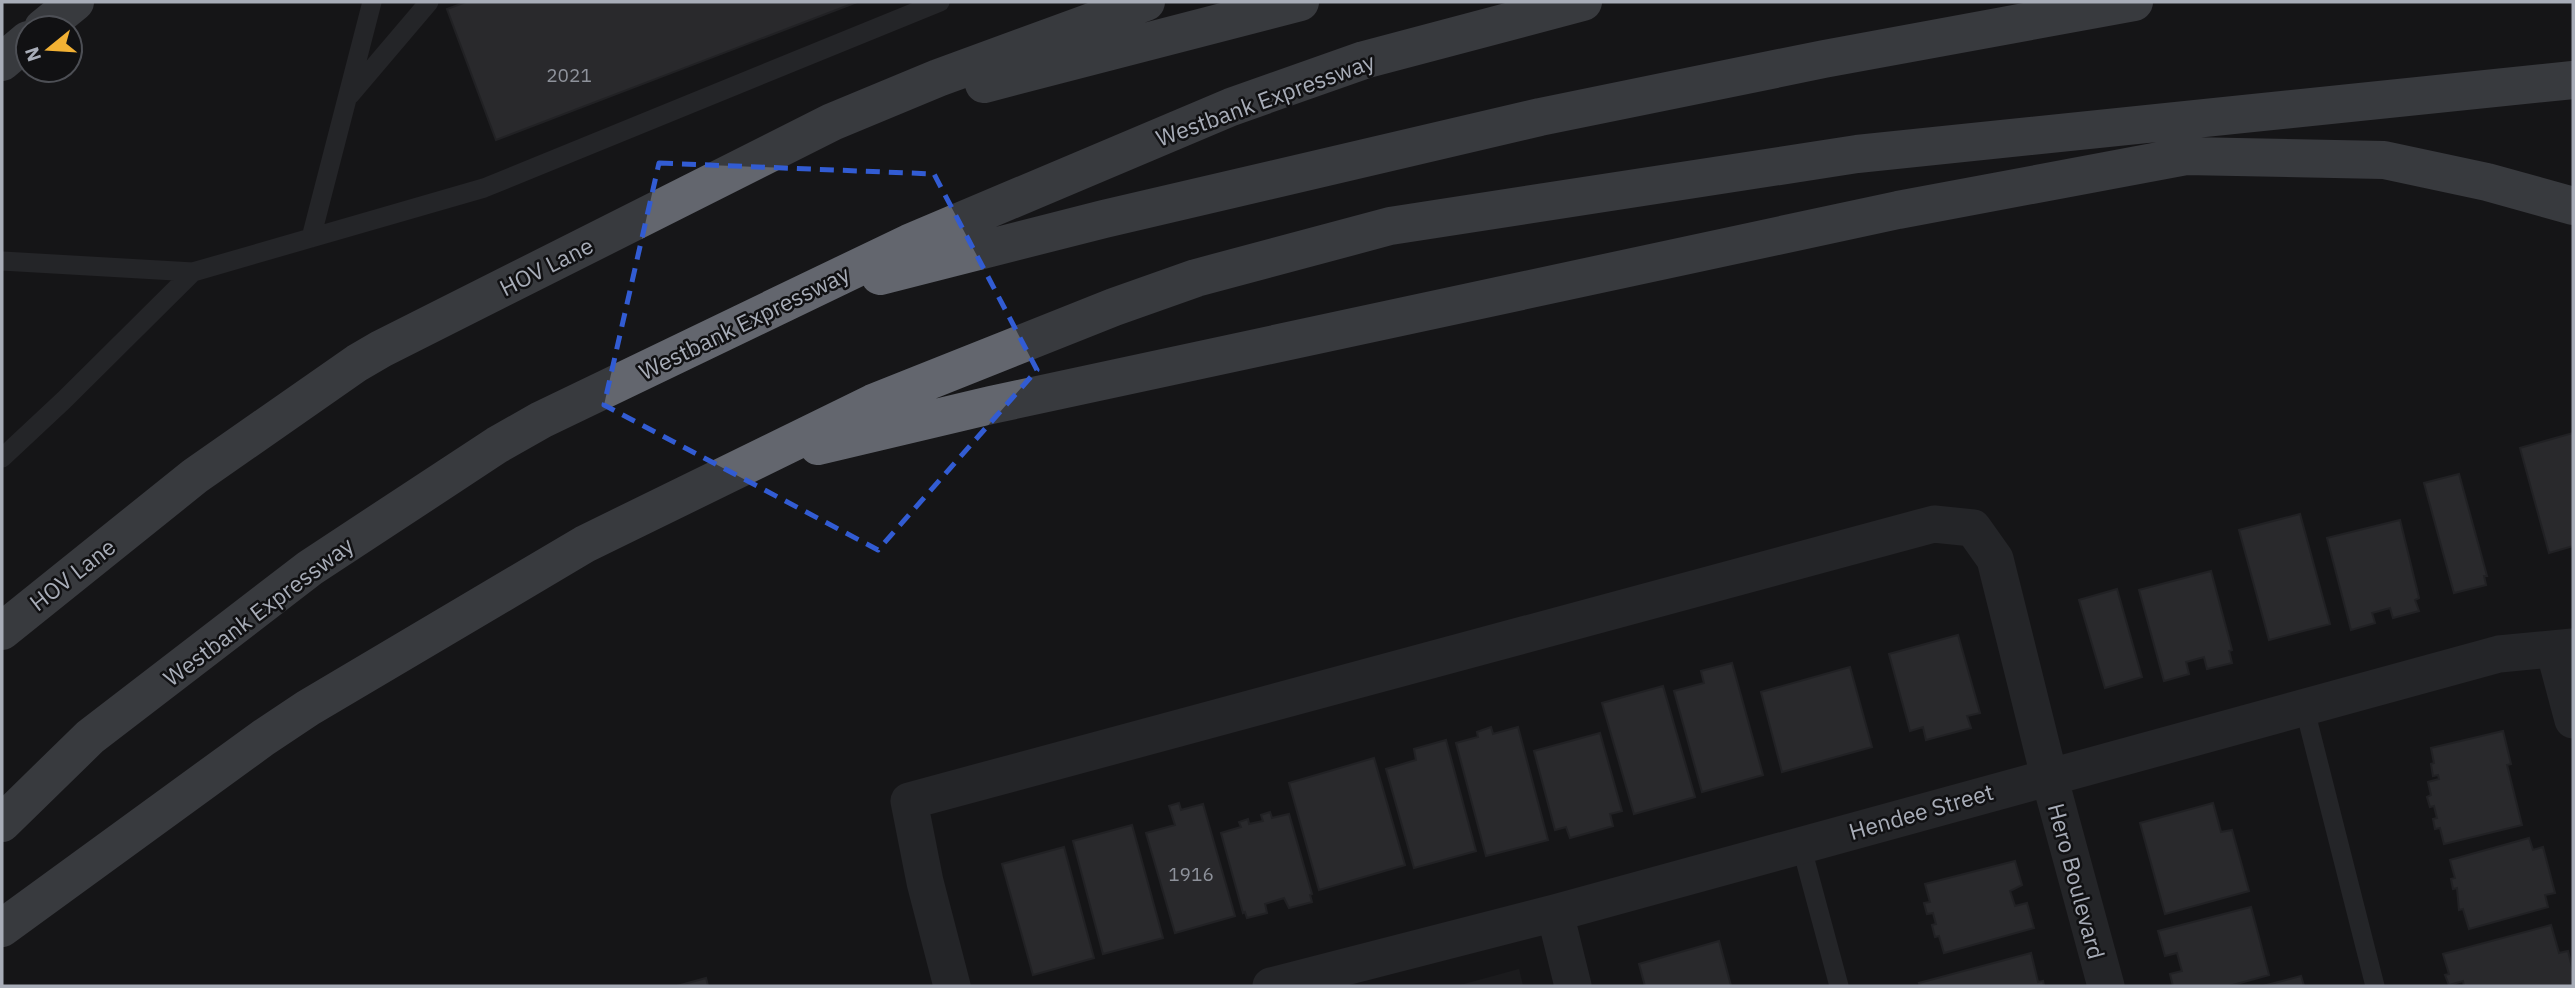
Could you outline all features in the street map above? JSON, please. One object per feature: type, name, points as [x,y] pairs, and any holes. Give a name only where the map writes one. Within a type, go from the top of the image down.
[{"type":"highway","points":[[60,14],[75,2]]},
{"type":"highway","points":[[938,78],[1101,2]]},
{"type":"highway","name":"HOV Lane","points":[[2,631],[195,476],[357,363],[832,122],[938,78],[1146,2]]},
{"type":"highway","points":[[832,122],[1300,2]]},
{"type":"highway","name":"Westbank Expressway","points":[[2,823],[90,737],[321,560],[497,445],[541,420],[909,243],[1231,107],[1364,60],[1583,2]]},
{"type":"highway","points":[[797,297],[1104,219],[1539,117],[1838,57],[2134,2]]},
{"type":"highway","points":[[2,928],[308,708],[585,544],[873,403],[1114,307],[1196,278],[1390,226],[1857,154],[2573,80]]},
{"type":"highway","points":[[748,463],[991,405],[1884,213],[2186,156],[2384,160],[2487,182],[2573,206]]},
{"type":"street","name":"Hero Boulevard","points":[[951,986],[925,881],[909,801],[1934,524],[1973,528],[1995,559],[2049,776],[2106,986]]},
{"type":"street","name":"Hendee Street","points":[[1271,986],[1555,913],[2499,654],[2564,648]]},
{"type":"street","points":[[2564,648],[2573,720]]},
{"type":"street","points":[[1555,913],[1573,986]]},
{"type":"lane","points":[[311,238],[372,2]]},
{"type":"lane","points":[[347,98],[429,2]]},
{"type":"lane","points":[[2,261],[193,272],[484,188],[940,2]]},
{"type":"lane","points":[[2,458],[193,272]]},
{"type":"lane","points":[[2304,706],[2375,986]]},
{"type":"lane","points":[[1801,845],[1839,986]]},
{"type":"highlighted area","points":[[659,163],[934,174],[1037,370],[878,550],[604,405]]},
{"type":"shaded area","points":[[1519,969],[1523,986],[1457,986]]},
{"type":"building","points":[[466,2],[857,2],[496,140],[447,9]]},
{"type":"building","points":[[2573,433],[2573,546],[2549,553],[2520,448]]},
{"type":"building","points":[[2459,474],[2487,576],[2484,576],[2486,585],[2454,593],[2424,483]]},
{"type":"building","points":[[2300,514],[2330,624],[2269,640],[2239,530]]},
{"type":"building","points":[[2400,520],[2419,598],[2415,600],[2419,611],[2393,618],[2390,608],[2372,613],[2375,623],[2351,630],[2327,538]]},
{"type":"building","points":[[2211,571],[2232,650],[2229,651],[2232,663],[2207,669],[2204,657],[2186,662],[2189,674],[2164,681],[2139,590]]},
{"type":"building","points":[[2117,589],[2142,677],[2105,688],[2079,600]]},
{"type":"building","points":[[1958,635],[1980,713],[1967,716],[1971,728],[1926,740],[1923,727],[1910,731],[1889,654]]},
{"type":"building","points":[[1732,663],[1763,775],[1702,792],[1674,691],[1704,683],[1701,671]]},
{"type":"building","points":[[1850,667],[1872,747],[1782,772],[1761,692]]},
{"type":"building","points":[[1663,686],[1695,797],[1634,814],[1602,703]]},
{"type":"building","points":[[1491,727],[1493,734],[1518,727],[1548,840],[1486,856],[1456,743],[1478,737],[1477,732]]},
{"type":"building","points":[[2503,731],[2511,764],[2507,765],[2522,825],[2444,844],[2440,828],[2435,829],[2433,819],[2437,818],[2434,806],[2430,807],[2427,797],[2431,795],[2428,782],[2439,779],[2438,775],[2433,776],[2431,748]]},
{"type":"building","points":[[1600,733],[1622,811],[1610,814],[1613,826],[1570,838],[1566,827],[1555,830],[1534,751]]},
{"type":"building","points":[[1446,740],[1476,851],[1414,868],[1386,769],[1416,760],[1414,749]]},
{"type":"building","points":[[1374,758],[1405,865],[1319,890],[1289,783]]},
{"type":"building","points":[[1179,803],[1181,810],[1203,804],[1235,916],[1175,933],[1146,833],[1175,825],[1169,806]]},
{"type":"building","points":[[2213,803],[2221,832],[2232,830],[2249,891],[2165,914],[2140,823]]},
{"type":"building","points":[[1270,812],[1272,818],[1289,814],[1312,902],[1289,908],[1284,898],[1265,904],[1267,913],[1247,918],[1245,912],[1243,913],[1221,833],[1241,827],[1239,822],[1248,819],[1249,824],[1263,821],[1261,815]]},
{"type":"building","points":[[1132,825],[1163,938],[1103,954],[1073,841]]},
{"type":"building","points":[[2529,838],[2533,850],[2543,847],[2555,893],[2545,895],[2548,907],[2469,929],[2463,909],[2459,910],[2457,888],[2453,889],[2451,879],[2455,878],[2450,860]]},
{"type":"building","points":[[1064,847],[1094,958],[1033,975],[1002,864]]},
{"type":"building","points":[[2015,861],[2022,885],[2010,891],[2015,906],[2027,903],[2034,928],[1944,953],[1939,936],[1935,937],[1933,913],[1927,914],[1924,903],[1930,902],[1925,884]]},
{"type":"building","points":[[2251,907],[2269,975],[2229,986],[2173,986],[2170,974],[2182,971],[2177,953],[2165,956],[2158,931]]},
{"type":"building","points":[[2551,925],[2559,953],[2568,951],[2573,971],[2573,986],[2464,986],[2463,981],[2449,985],[2443,954]]},
{"type":"building","points":[[1719,941],[1731,986],[1645,986],[1639,964]]},
{"type":"building","points":[[2031,953],[2038,982],[2043,981],[2044,986],[1920,986],[1919,983]]},
{"type":"building","points":[[2301,976],[2304,986],[2263,986]]},
{"type":"building","points":[[706,978],[708,986],[677,986]]}]
